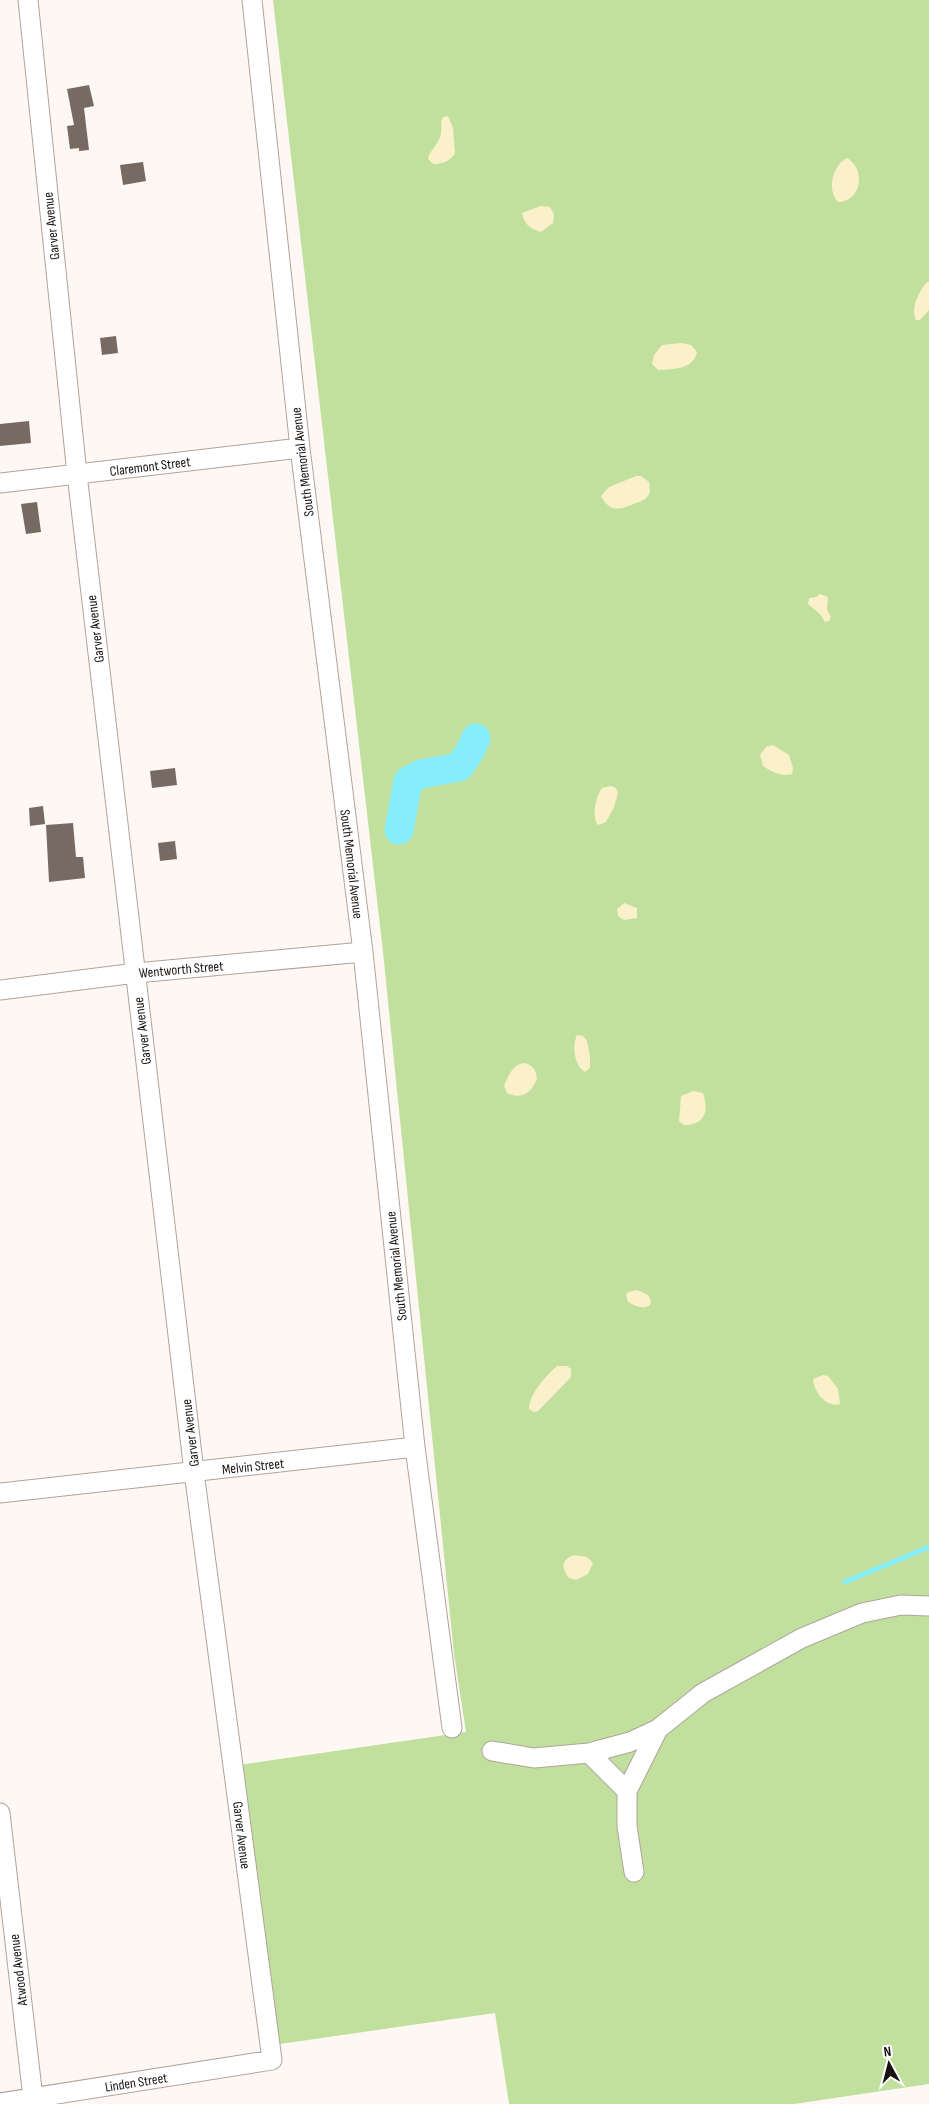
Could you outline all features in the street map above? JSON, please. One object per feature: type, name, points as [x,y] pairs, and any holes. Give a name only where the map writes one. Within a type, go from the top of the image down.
[{"type":"street","name":"Garver Avenue","points":[[28,0],[77,474],[194,1472],[272,2060]]},
{"type":"street","name":"South Memorial Avenue","points":[[252,0],[300,448],[363,952],[415,1447],[452,1728]]},
{"type":"street","name":"Claremont Street","points":[[0,483],[300,448]]},
{"type":"street","name":"Wentworth Street","points":[[0,990],[136,974],[363,952]]},
{"type":"street","name":"Melvin Street","points":[[0,1492],[415,1447]]},
{"type":"street","points":[[492,1751],[534,1758],[589,1752],[630,1742],[658,1729],[703,1693],[802,1638],[862,1613],[901,1605],[929,1606]]},
{"type":"street","points":[[634,1872],[627,1826],[626,1791],[658,1729]]},
{"type":"street","points":[[589,1752],[626,1791]]},
{"type":"street","name":"Atwood Avenue","points":[[0,1813],[33,2098]]},
{"type":"street","name":"Linden Street","points":[[0,2103],[272,2060]]},
{"type":"green space","points":[[273,0],[929,0],[929,2084],[794,2104],[509,2104],[495,2013],[280,2044],[239,1765],[466,1732],[454,1654],[383,952]]},
{"type":"sand","points":[[448,116],[453,128],[455,154],[445,162],[433,164],[428,159],[440,137],[443,117]]},
{"type":"sand","points":[[847,158],[857,169],[859,184],[852,196],[838,202],[832,191],[833,178],[838,166]]},
{"type":"sand","points":[[541,206],[550,207],[554,214],[553,223],[541,232],[528,225],[522,213]]},
{"type":"sand","points":[[927,282],[929,282],[929,310],[920,320],[916,320],[914,311],[916,300]]},
{"type":"sand","points":[[681,343],[691,345],[697,352],[695,358],[687,365],[658,370],[652,364],[654,355],[662,345]]},
{"type":"sand","points":[[636,476],[641,476],[649,482],[650,492],[645,499],[620,508],[612,508],[604,501],[601,496],[609,487]]},
{"type":"sand","points":[[820,594],[828,597],[827,610],[831,617],[829,621],[825,622],[820,614],[808,604],[809,598]]},
{"type":"sand","points":[[773,745],[789,755],[793,768],[792,774],[777,773],[763,766],[760,755],[766,747]]},
{"type":"sand","points":[[611,786],[616,788],[618,793],[614,807],[606,822],[598,825],[595,817],[595,806],[598,796],[602,788]]},
{"type":"sand","points":[[624,903],[637,908],[637,918],[624,920],[618,916],[617,909]]},
{"type":"sand","points":[[577,1035],[583,1036],[587,1041],[590,1068],[585,1072],[576,1060],[575,1039]]},
{"type":"sand","points":[[523,1063],[532,1066],[535,1070],[537,1079],[535,1084],[522,1095],[517,1096],[507,1093],[504,1086],[509,1075],[516,1066]]},
{"type":"sand","points":[[693,1091],[703,1093],[706,1106],[704,1116],[697,1123],[684,1125],[679,1121],[681,1096]]},
{"type":"sand","points":[[637,1290],[649,1297],[650,1305],[642,1307],[628,1302],[626,1295],[628,1292]]},
{"type":"sand","points":[[557,1366],[567,1366],[571,1369],[571,1377],[538,1411],[534,1412],[529,1409],[535,1391]]},
{"type":"sand","points":[[823,1375],[828,1376],[838,1389],[840,1404],[830,1404],[818,1394],[813,1379]]},
{"type":"sand","points":[[574,1555],[587,1557],[593,1563],[588,1574],[576,1580],[569,1578],[564,1568],[567,1559]]},
{"type":"building","points":[[89,85],[94,106],[84,108],[89,150],[79,151],[79,148],[70,149],[67,126],[74,125],[67,89]]},
{"type":"building","points":[[143,162],[146,181],[123,185],[120,165]]},
{"type":"building","points":[[116,336],[118,353],[102,355],[100,338]]},
{"type":"building","points":[[29,421],[31,443],[0,446],[0,424]]},
{"type":"building","points":[[37,502],[41,532],[26,534],[21,504]]},
{"type":"building","points":[[175,768],[177,785],[152,788],[150,771]]},
{"type":"building","points":[[43,806],[45,824],[30,826],[29,808]]},
{"type":"building","points":[[73,823],[76,857],[83,857],[85,878],[49,882],[46,825]]},
{"type":"building","points":[[175,841],[177,859],[160,861],[158,843]]},
{"type":"waterway","points":[[399,830],[408,781],[421,774],[459,767],[469,753],[476,738]]},
{"type":"waterway","points":[[845,1582],[929,1547]]}]
